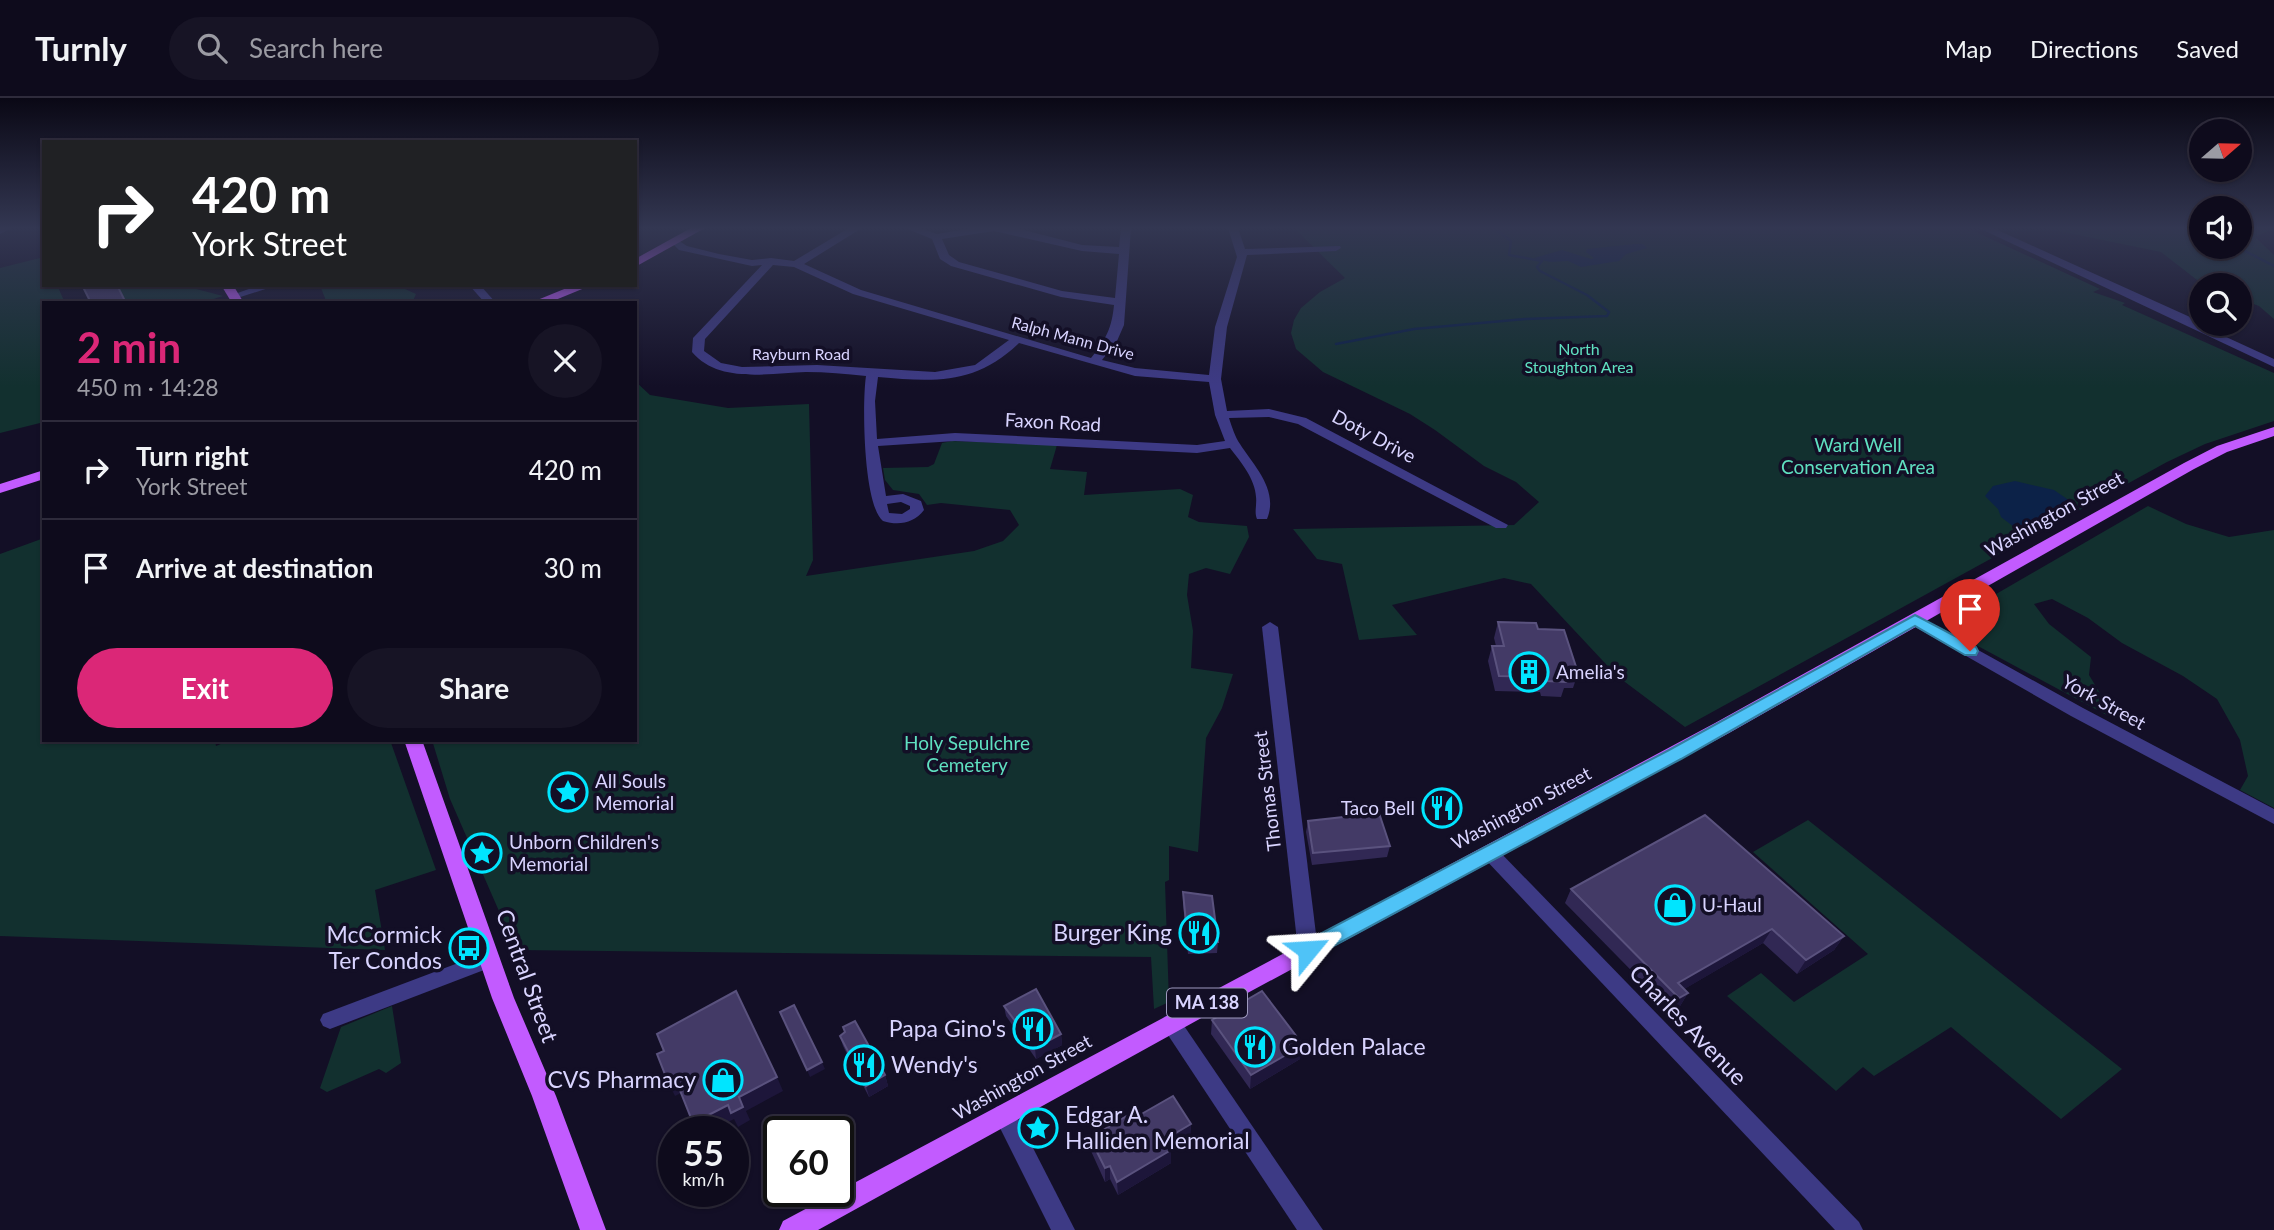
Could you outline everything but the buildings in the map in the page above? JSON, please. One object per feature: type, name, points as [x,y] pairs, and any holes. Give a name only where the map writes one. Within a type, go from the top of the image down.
[{"type":"main road","points":[[542,301],[580,287]]},
{"type":"main road","name":"Washington Street","points":[[792,1230],[1171,1023],[1723,728],[2189,466],[2222,449],[2274,431]]},
{"type":"main road","points":[[0,489],[42,475]]},
{"type":"main road","name":"Central Street","points":[[414,742],[490,958],[593,1230]]},
{"type":"street","name":"Rayburn Road","points":[[751,281],[696,343],[698,352],[709,361],[733,369],[817,369],[936,375],[973,370],[996,358],[1017,339]]},
{"type":"street","name":"Ralph Mann Drive","points":[[833,281],[858,292],[1094,362],[1135,372],[1215,379]]},
{"type":"street","points":[[1014,281],[1061,294],[1119,302]]},
{"type":"street","points":[[1094,362],[1114,333],[1122,281]]},
{"type":"street","points":[[1236,281],[1221,327],[1215,379],[1221,415],[1233,444],[1251,466],[1263,495],[1262,516]]},
{"type":"street","points":[[2101,281],[2274,363]]},
{"type":"street","points":[[233,295],[265,287]]},
{"type":"street","points":[[476,287],[489,301]]},
{"type":"street","points":[[873,372],[868,406],[880,501]]},
{"type":"street","name":"Doty Drive","points":[[1221,415],[1269,413],[1302,421],[1501,525]]},
{"type":"street","name":"Faxon Road","points":[[871,443],[947,437],[1197,449],[1233,444]]},
{"type":"street","name":"York Street","points":[[1915,620],[2077,712],[2274,817]]},
{"type":"street","name":"Thomas Street","points":[[1270,627],[1308,950]]},
{"type":"street","name":"Charles Avenue","points":[[1490,853],[1851,1230]]},
{"type":"street","points":[[330,1020],[490,958]]},
{"type":"street","points":[[1171,1023],[1311,1230]]},
{"type":"street","points":[[1004,1114],[1063,1230]]},
{"type":"green space","points":[[0,281],[42,281],[42,287],[58,287],[64,301],[42,301],[42,422],[0,433]]},
{"type":"green space","name":"Ward Well Conservation Area","points":[[1340,281],[2082,281],[2100,289],[2093,292],[2125,303],[2122,305],[2274,373],[2274,421],[2205,444],[2167,462],[1685,727],[1617,676],[1531,584],[1504,578],[1392,605],[1417,635],[1359,640],[1342,564],[1317,559],[1293,529],[1514,525],[1539,502],[1516,482],[1484,466],[1410,414],[1323,372],[1296,349],[1291,333],[1301,308],[1320,292]]},
{"type":"green space","points":[[2252,281],[2274,281],[2274,319],[2252,303]]},
{"type":"green space","points":[[118,287],[189,287],[223,296],[207,301],[126,301]]},
{"type":"green space","points":[[406,287],[405,289],[416,294],[413,301],[326,301],[321,288]]},
{"type":"green space","name":"Holy Sepulchre Cemetery","points":[[637,383],[650,395],[728,408],[809,404],[813,560],[806,576],[974,551],[1003,541],[1019,525],[1010,510],[941,503],[927,505],[919,494],[893,490],[885,480],[883,468],[928,467],[934,464],[942,443],[952,441],[1057,445],[1050,469],[1087,472],[1084,495],[1180,489],[1193,495],[1188,517],[1199,522],[1247,526],[1249,537],[1230,574],[1206,568],[1189,574],[1187,595],[1193,631],[1191,668],[1233,674],[1222,708],[1206,738],[1198,852],[1169,846],[1169,880],[1165,882],[1169,1002],[1154,1009],[1151,957],[516,950],[450,799],[433,742],[637,742]]},
{"type":"green space","points":[[2148,506],[2186,524],[2229,537],[2274,530],[2274,808],[2240,790],[2248,776],[2240,740],[2217,699],[2183,676],[2122,643],[2088,618],[2052,599],[2034,604],[2049,624],[2091,657],[2089,675],[2112,713],[2112,718],[1976,645],[1961,628],[1960,615]]},
{"type":"green space","points":[[42,539],[42,742],[215,742],[216,746],[225,742],[391,742],[436,870],[375,890],[385,950],[0,936],[0,554]]},
{"type":"green space","points":[[1808,820],[2122,1069],[2061,1119],[1951,1027],[1874,1076],[1863,1067],[1836,1091],[1727,996],[1761,973],[1794,1002],[1868,954],[1753,852]]},
{"type":"green space","points":[[392,1006],[401,1063],[386,1073],[379,1069],[327,1092],[320,1088],[341,1027]]},
{"type":"water","points":[[2015,481],[2054,490],[2070,501],[2070,509],[2054,513],[2053,521],[2040,525],[2038,529],[2014,527],[2001,517],[1998,509],[1985,496],[1993,486]]},
{"type":"waterway","points":[[1336,344],[1414,329],[1525,319],[1607,316],[1609,312],[1587,295],[1559,281]]},
{"type":"place","name":"Amelia's","points":[[1529,672]]},
{"type":"place","name":"All Souls Memorial","points":[[568,792]]},
{"type":"place","name":"Taco Bell","points":[[1442,808]]},
{"type":"place","name":"Unborn Children's Memorial","points":[[482,853]]},
{"type":"place","name":"U-Haul","points":[[1675,905]]},
{"type":"place","name":"Burger King","points":[[1199,933]]},
{"type":"place","name":"McCormick Ter Condos","points":[[469,948]]},
{"type":"place","name":"Papa Gino's","points":[[1033,1029]]},
{"type":"place","name":"Golden Palace","points":[[1255,1047]]},
{"type":"place","name":"Wendy's","points":[[864,1065]]},
{"type":"place","name":"CVS Pharmacy","points":[[723,1080]]},
{"type":"place","name":"Edgar A. Halliden Memorial","points":[[1038,1128]]},
{"type":"route","points":[[1308,950],[1762,707],[1915,620],[1970,651]]},
{"type":"park label","name":"North Stoughton Area","points":[[1579,358]]}]
